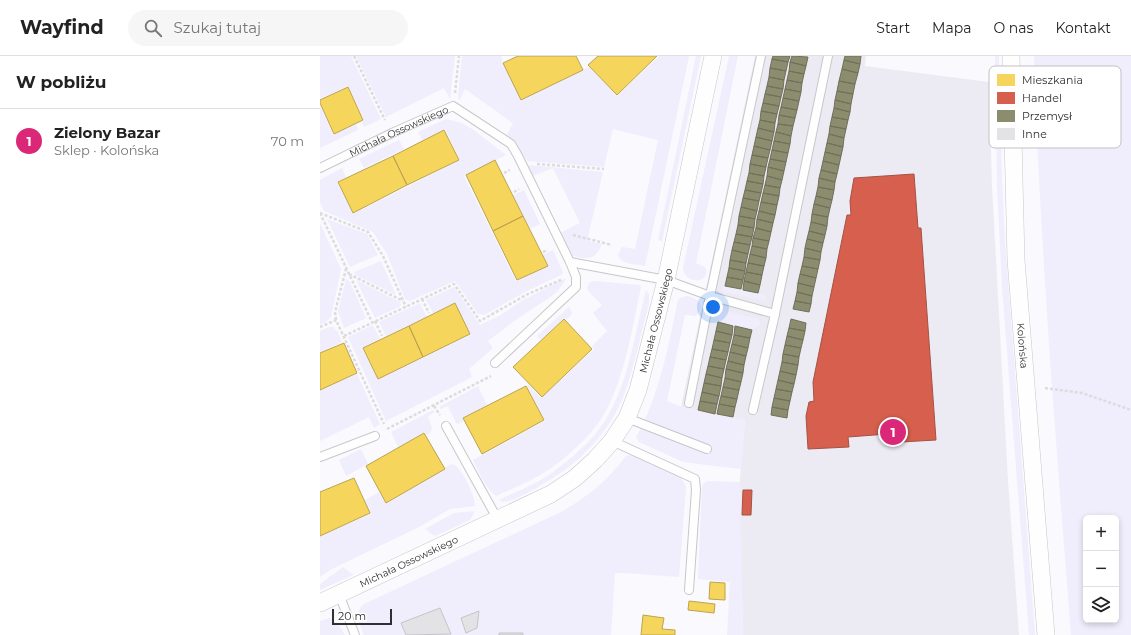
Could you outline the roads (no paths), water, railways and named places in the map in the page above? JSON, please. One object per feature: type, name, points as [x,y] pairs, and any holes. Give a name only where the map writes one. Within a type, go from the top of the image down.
[{"type":"street","name":"Michała Ossowskiego","points":[[320,603],[551,494],[575,478],[595,460],[612,440],[627,418],[638,390],[653,334],[666,280],[713,56]]},
{"type":"street","name":"Kolońska","points":[[1011,56],[1011,66]]},
{"type":"street","name":"Kolońska","points":[[1013,148],[1016,260],[1046,635]]},
{"type":"lane","points":[[689,403],[761,56]]},
{"type":"lane","points":[[754,410],[828,56]]},
{"type":"lane","name":"Michała Ossowskiego","points":[[320,168],[392,133],[453,106],[511,144],[570,262],[576,277],[576,287],[495,363]]},
{"type":"lane","points":[[570,262],[666,280],[710,296],[775,314]]},
{"type":"lane","points":[[627,418],[707,449]]},
{"type":"lane","points":[[446,426],[498,520]]},
{"type":"lane","points":[[320,457],[375,436]]},
{"type":"lane","points":[[612,440],[695,479],[695,507],[689,590]]},
{"type":"lane","points":[[338,594],[355,635]]},
{"type":"place","name":"Zielony Bazar","points":[[893,432]]}]
